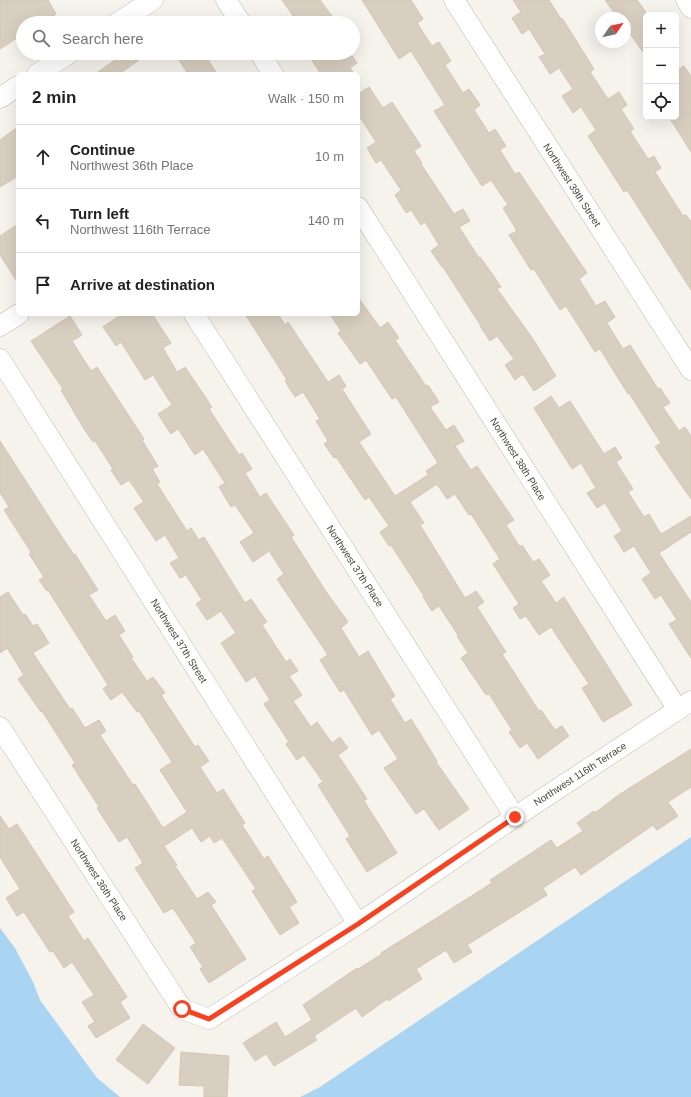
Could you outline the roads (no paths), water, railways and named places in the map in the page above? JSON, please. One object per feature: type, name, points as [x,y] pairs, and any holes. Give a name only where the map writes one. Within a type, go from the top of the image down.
[{"type":"street","points":[[128,16],[153,0]]},
{"type":"street","points":[[226,0],[236,16]]},
{"type":"street","name":"Northwest 39th Street","points":[[454,0],[691,370]]},
{"type":"street","points":[[686,0],[691,8]]},
{"type":"street","points":[[42,72],[60,60]]},
{"type":"street","points":[[264,60],[272,72]]},
{"type":"street","points":[[0,98],[16,87]]},
{"type":"street","name":"Northwest 38th Place","points":[[360,210],[684,706]]},
{"type":"street","points":[[0,326],[16,316]]},
{"type":"street","name":"Northwest 37th Place","points":[[195,316],[515,817]]},
{"type":"street","name":"Northwest 37th Street","points":[[0,359],[358,924]]},
{"type":"street","name":"Northwest 116th Terrace","points":[[209,1019],[358,924],[515,817],[684,706]]},
{"type":"street","name":"Northwest 36th Place","points":[[0,727],[182,1009],[209,1019]]},
{"type":"water","points":[[691,837],[691,1097],[300,1097],[320,1087]]},
{"type":"water","points":[[0,928],[15,948],[33,982],[40,1000],[97,1078],[120,1097],[0,1097]]}]
